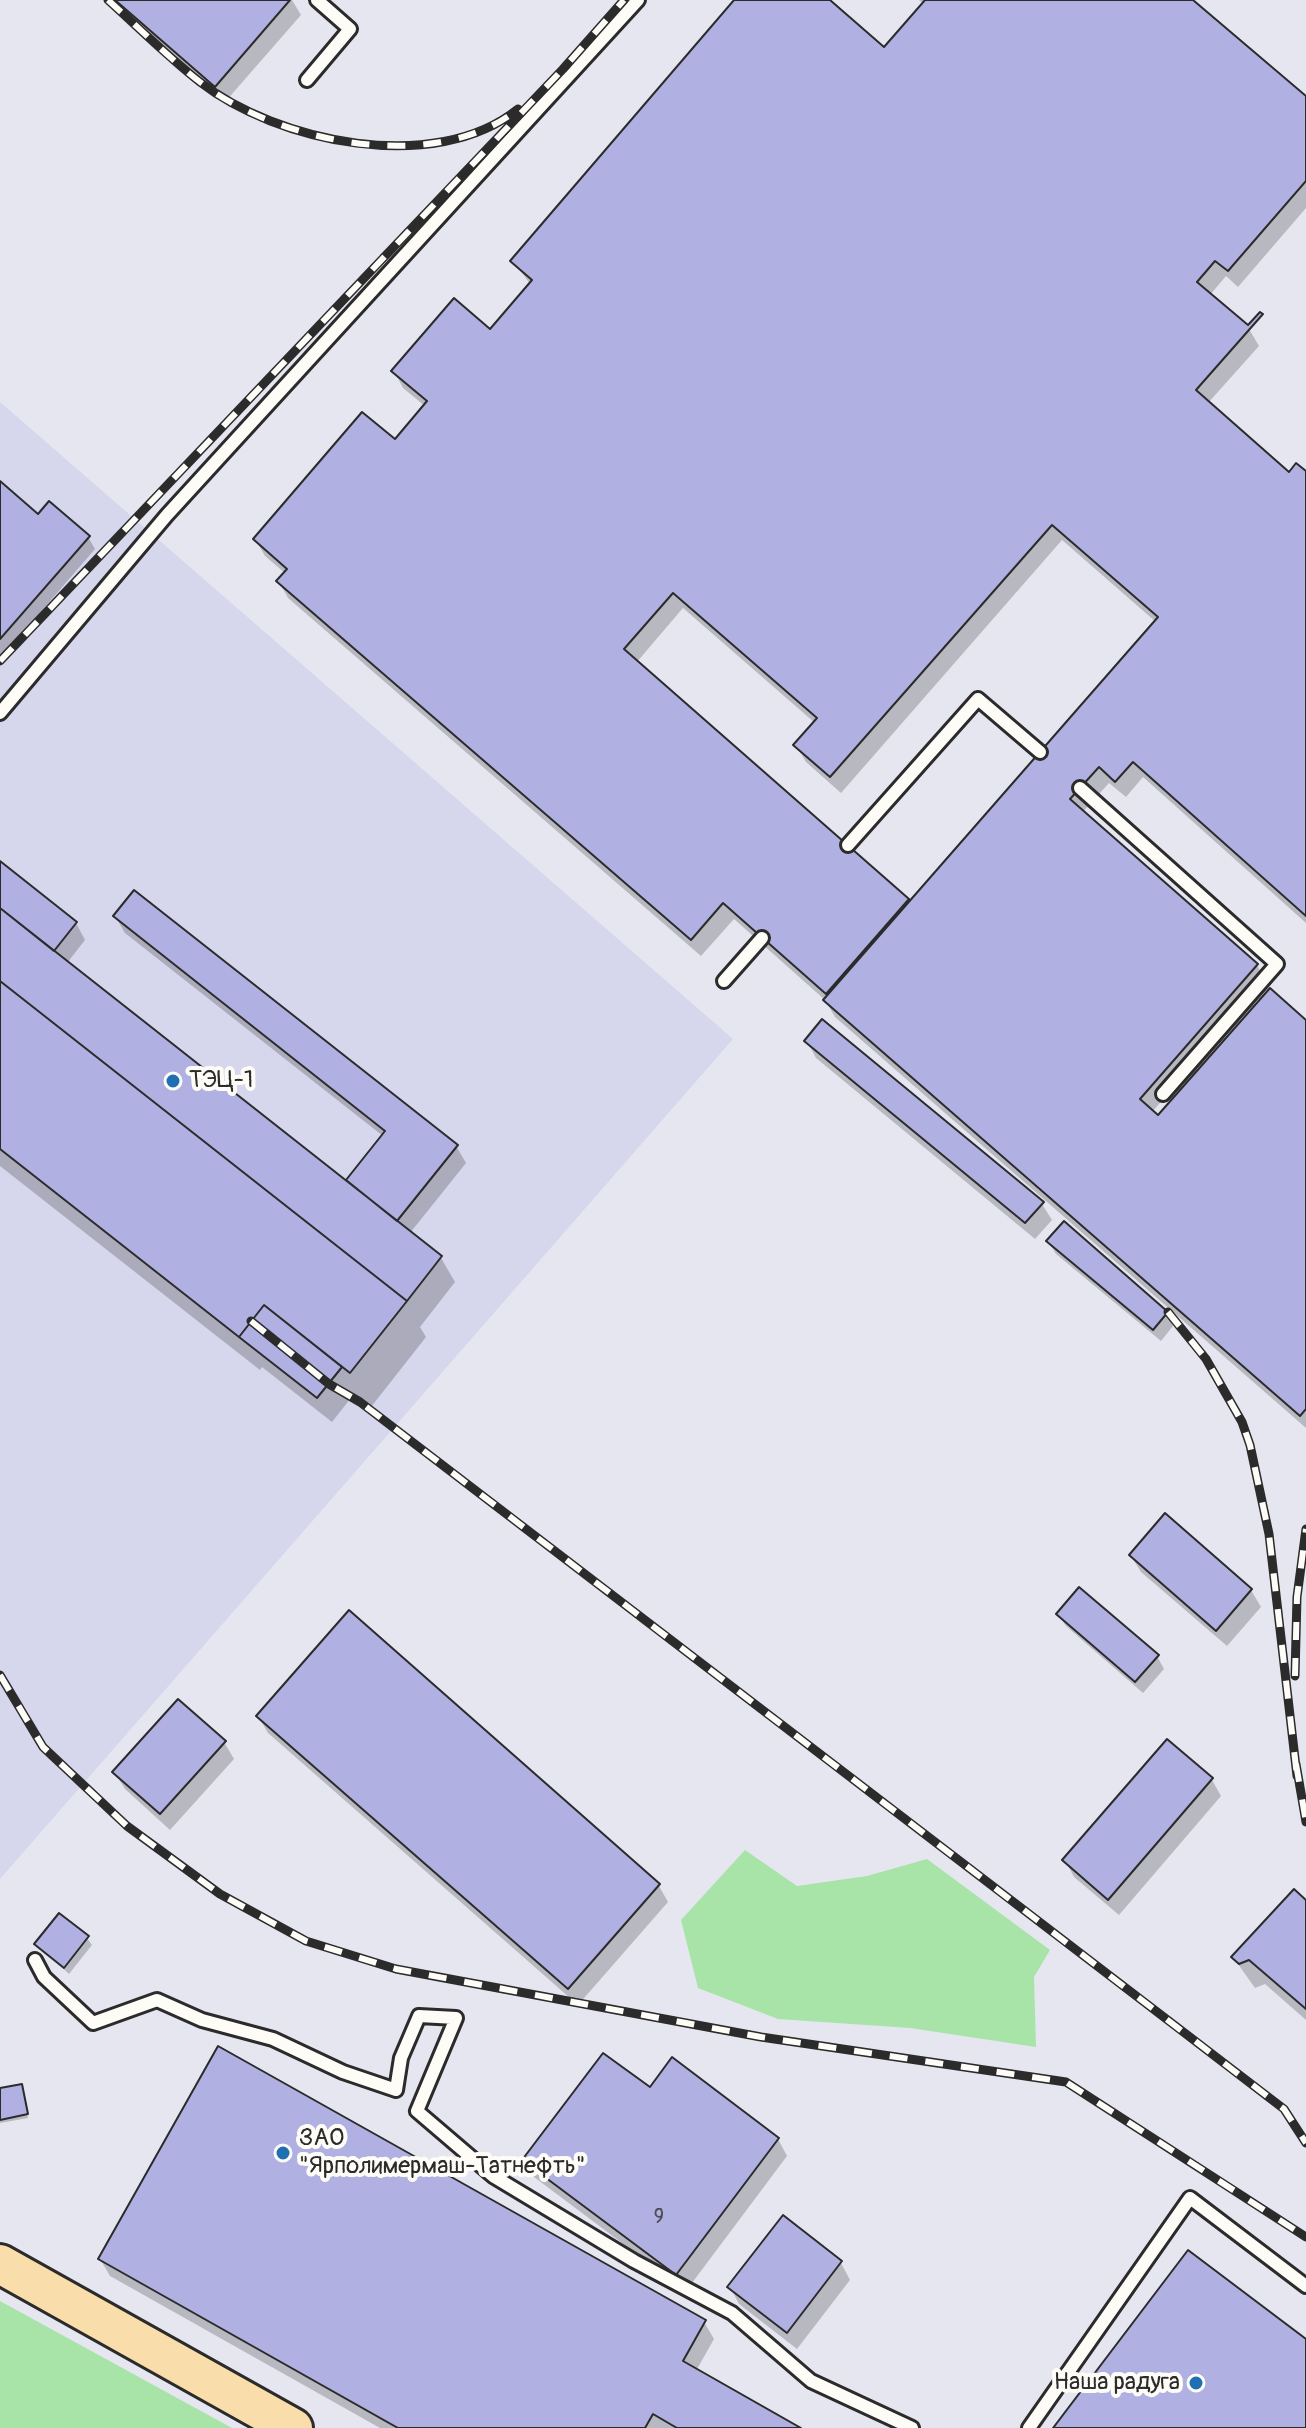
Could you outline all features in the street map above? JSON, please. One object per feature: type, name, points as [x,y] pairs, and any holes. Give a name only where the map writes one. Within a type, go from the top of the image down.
[{"type":"main road","points":[[0,2264],[293,2428]]},
{"type":"lane","points":[[307,80],[350,29],[317,0]]},
{"type":"lane","points":[[0,713],[167,515],[638,0]]},
{"type":"lane","points":[[848,845],[978,699],[1040,752]]},
{"type":"lane","points":[[1080,788],[1277,964],[1163,1094]]},
{"type":"lane","points":[[724,981],[762,938]]},
{"type":"lane","points":[[35,1960],[44,1977],[93,2023],[157,2000],[202,2020],[273,2039],[343,2072],[396,2090],[401,2058],[419,2016],[456,2018],[417,2111],[493,2176],[634,2261],[732,2313],[811,2381],[912,2428]]},
{"type":"lane","points":[[1029,2428],[1190,2198],[1306,2286]]},
{"type":"shaded area","points":[[0,402],[733,1039],[0,1879]]},
{"type":"green space","points":[[745,1850],[797,1886],[867,1876],[927,1859],[1050,1950],[1034,1977],[1036,2047],[910,2028],[778,2019],[698,1988],[681,1920]]},
{"type":"green space","points":[[0,2301],[232,2428],[0,2428]]},
{"type":"building","points":[[115,0],[290,0],[215,87]]},
{"type":"building","points":[[734,0],[830,0],[884,47],[925,0],[1193,0],[1306,96],[1306,181],[1228,271],[1215,261],[1197,282],[1248,325],[1260,312],[1263,314],[1196,390],[1289,472],[1296,463],[1306,471],[1306,916],[1133,762],[1115,782],[1099,767],[1070,799],[1258,964],[1140,1099],[1158,1115],[1270,988],[1306,1020],[1306,1409],[1300,1416],[823,1000],[1158,617],[1052,525],[830,777],[793,745],[817,718],[673,593],[624,649],[909,899],[826,994],[723,903],[691,940],[276,581],[287,569],[253,539],[362,412],[395,439],[427,401],[391,371],[454,298],[490,329],[532,280],[510,261]]},
{"type":"building","points":[[0,481],[38,514],[49,501],[90,536],[0,639]]},
{"type":"building","points":[[0,861],[77,922],[54,951],[0,908]]},
{"type":"building","points":[[134,890],[458,1145],[397,1221],[346,1180],[385,1131],[113,916]]},
{"type":"building","name":"ТЭЦ-1","points":[[0,908],[442,1256],[407,1301],[0,981]]},
{"type":"building","points":[[0,981],[407,1301],[350,1373],[264,1305],[239,1337],[0,1149]]},
{"type":"building","points":[[822,1019],[1044,1202],[1025,1223],[804,1041]]},
{"type":"building","points":[[1064,1221],[1168,1312],[1153,1330],[1046,1241]]},
{"type":"building","points":[[264,1305],[342,1367],[317,1398],[239,1337]]},
{"type":"building","points":[[1165,1513],[1252,1589],[1216,1631],[1129,1555]]},
{"type":"building","points":[[1079,1587],[1159,1655],[1135,1682],[1056,1614]]},
{"type":"building","points":[[349,1610],[660,1884],[568,1989],[256,1716]]},
{"type":"building","points":[[178,1699],[226,1741],[160,1814],[112,1772]]},
{"type":"building","points":[[1167,1739],[1213,1778],[1108,1900],[1062,1860]]},
{"type":"building","points":[[1294,1889],[1306,1900],[1306,2009],[1249,1960],[1239,1964],[1231,1957]]},
{"type":"building","points":[[59,1913],[89,1936],[64,1968],[34,1944]]},
{"type":"building","name":"ЗАО \"Ярполимермаш-Татнефть\"","points":[[218,2046],[706,2320],[683,2361],[801,2428],[677,2428],[653,2414],[645,2428],[398,2428],[98,2259]]},
{"type":"building","points":[[603,2053],[650,2087],[672,2057],[779,2138],[676,2275],[522,2160]]},
{"type":"building","points":[[22,2084],[28,2114],[0,2120],[0,2088]]},
{"type":"building","points":[[783,2215],[842,2261],[787,2333],[727,2287]]},
{"type":"building","name":"Наша радуга","points":[[1188,2250],[1306,2339],[1306,2428],[1053,2428]]},
{"type":"railway","points":[[108,0],[200,82],[232,103],[270,121],[313,135],[357,143],[401,146],[444,141],[484,130],[518,109]]},
{"type":"railway","points":[[0,661],[563,69],[624,0]]},
{"type":"railway","points":[[1168,1312],[1206,1359],[1242,1422],[1250,1445],[1269,1534],[1297,1776]]},
{"type":"railway","points":[[251,1321],[329,1384],[360,1402],[1284,2109],[1306,2143]]},
{"type":"railway","points":[[1295,1676],[1297,1597],[1306,1529]]},
{"type":"railway","points":[[0,1675],[43,1747],[127,1826],[220,1894],[306,1941],[396,1969],[761,2037],[1066,2082],[1306,2237]]},
{"type":"railway","points":[[1296,1764],[1306,1822]]},
{"type":"place","name":"ТЭЦ-1","points":[[173,1081]]},
{"type":"place","name":"ЗАО \"Ярполимермаш-Татнефть\"","points":[[283,2153]]},
{"type":"place","name":"Наша радуга","points":[[1196,2383]]}]
